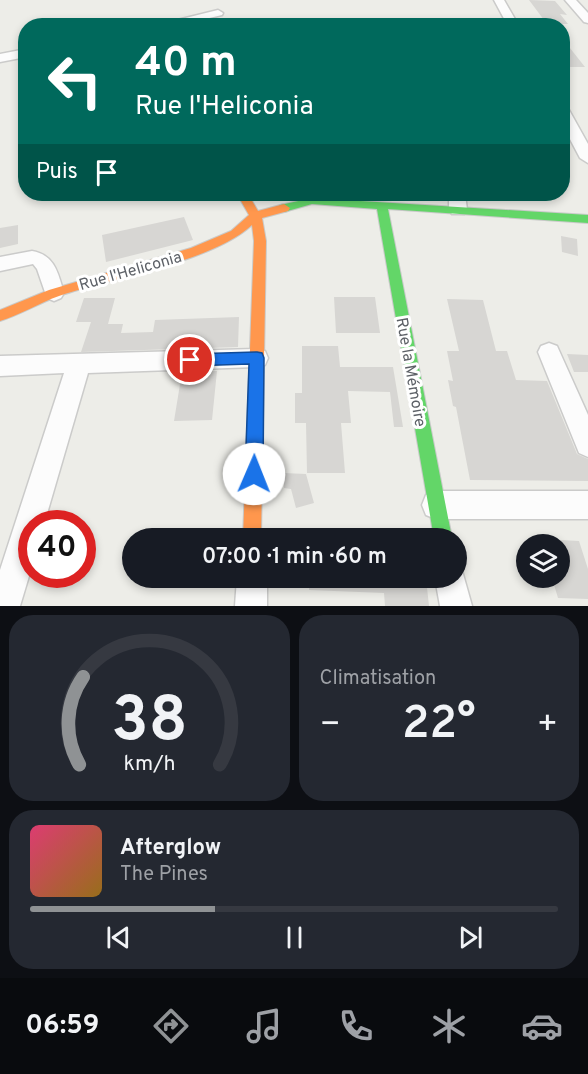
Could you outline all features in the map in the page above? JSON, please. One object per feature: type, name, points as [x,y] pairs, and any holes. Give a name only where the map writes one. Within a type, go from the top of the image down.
[{"type":"street","points":[[499,0],[509,18]]},
{"type":"street","points":[[570,0],[588,20]]},
{"type":"street","points":[[195,18],[218,13]]},
{"type":"street","points":[[0,58],[18,54]]},
{"type":"street","points":[[570,125],[588,158]]},
{"type":"street","points":[[247,201],[255,216],[260,241],[252,528]]},
{"type":"street","points":[[255,216],[301,201]]},
{"type":"street","points":[[344,201],[382,206],[457,202],[588,219]]},
{"type":"street","name":"Rue la Mémoire","points":[[382,206],[441,528]]},
{"type":"street","name":"Rue l'Heliconia","points":[[0,316],[54,293],[195,251],[235,234],[255,216]]},
{"type":"street","points":[[0,264],[33,256],[42,260],[46,264],[54,293]]},
{"type":"street","points":[[549,352],[588,445]]},
{"type":"street","points":[[0,366],[257,358]]},
{"type":"street","points":[[4,606],[79,363]]},
{"type":"street","points":[[436,505],[588,505]]},
{"type":"street","points":[[251,606],[252,588]]},
{"type":"street","points":[[452,588],[456,606]]},
{"type":"building","points":[[529,0],[555,1],[567,15],[560,14],[563,18],[542,18]]},
{"type":"building","points":[[570,48],[585,67],[570,67]]},
{"type":"building","points":[[184,217],[193,240],[106,262],[102,235]]},
{"type":"building","points":[[18,225],[18,244],[0,248],[0,228]]},
{"type":"building","points":[[561,236],[577,239],[578,256],[562,252]]},
{"type":"building","points":[[334,297],[375,297],[380,333],[336,333]]},
{"type":"building","points":[[84,298],[115,298],[108,324],[123,324],[121,333],[153,332],[155,320],[239,317],[238,347],[81,352],[91,322],[76,322]]},
{"type":"building","points":[[447,299],[483,300],[496,351],[507,351],[516,380],[547,381],[577,454],[588,459],[588,481],[470,480],[456,407],[453,406],[448,380],[453,381],[447,351],[459,351]]},
{"type":"building","points":[[302,346],[338,346],[340,367],[393,367],[403,427],[394,427],[390,392],[348,391],[351,423],[341,423],[345,473],[307,473],[306,423],[295,423],[295,393],[302,393]]},
{"type":"building","points":[[567,354],[588,355],[588,372],[574,372]]},
{"type":"building","points":[[217,371],[212,420],[174,421],[182,372]]},
{"type":"building","points":[[284,473],[306,474],[314,503],[296,508],[291,489],[284,488]]},
{"type":"building","points":[[570,541],[579,541],[588,569],[588,599],[558,598],[555,588],[570,588]]},
{"type":"building","points":[[309,588],[427,588],[429,606],[385,606],[384,593],[309,590]]},
{"type":"traffic: fast","points":[[284,208],[312,201],[588,219]]},
{"type":"traffic: fast","points":[[382,206],[441,528]]},
{"type":"traffic: slow","points":[[247,201],[258,221],[260,241],[252,528]]},
{"type":"traffic: slow","points":[[0,316],[54,293],[195,251],[235,234],[255,216],[284,208]]},
{"type":"route","points":[[190,360],[257,358],[254,474]]}]
